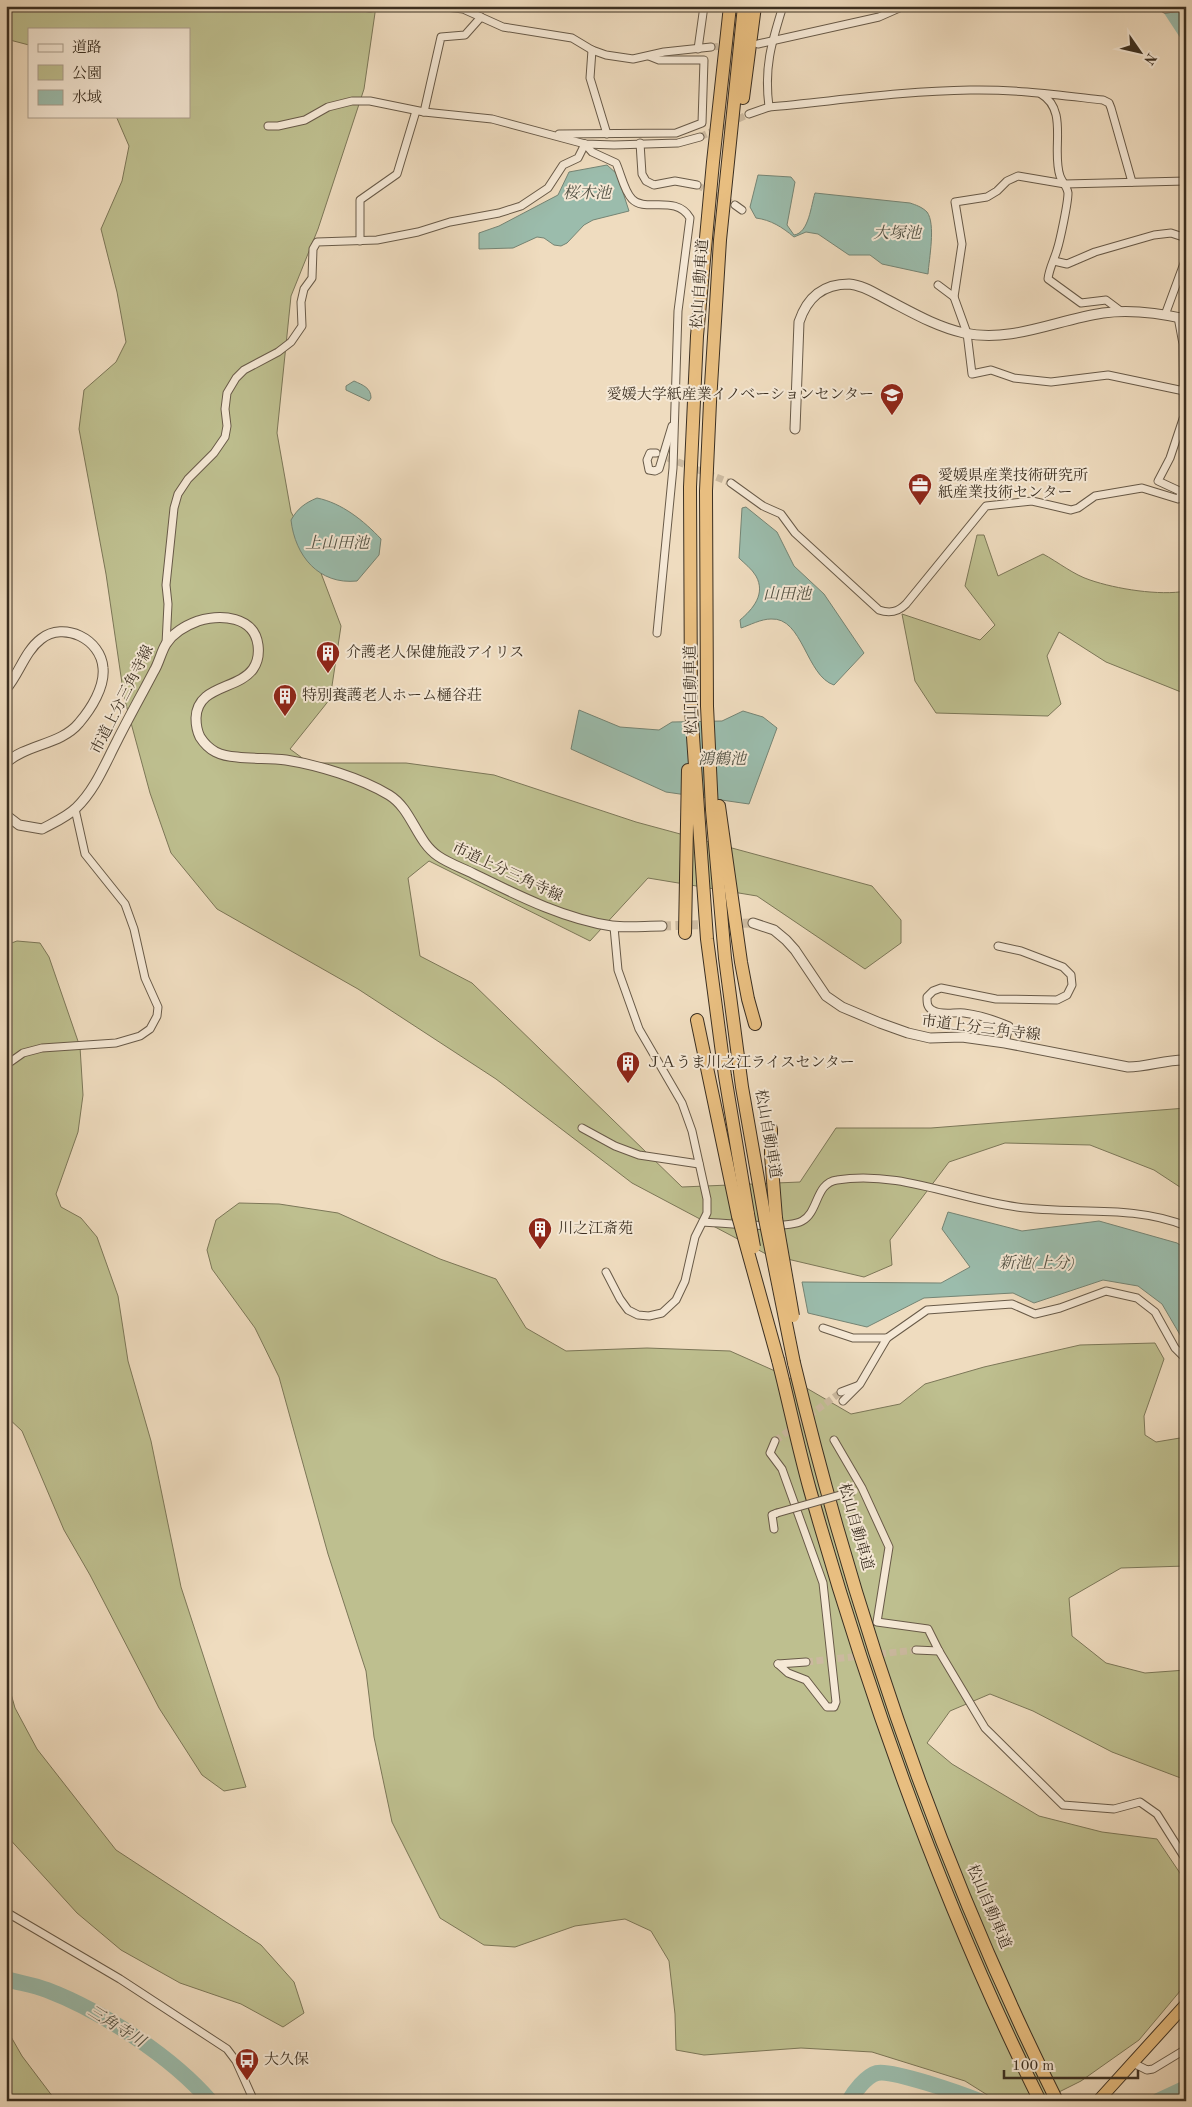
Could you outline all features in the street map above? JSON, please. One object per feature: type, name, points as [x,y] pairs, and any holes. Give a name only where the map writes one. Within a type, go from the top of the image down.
[{"type":"highway","name":"松山自動車道","points":[[730,6],[712,162],[697,336],[690,488],[692,807],[743,1215]]},
{"type":"highway","name":"松山自動車道","points":[[744,6],[720,240],[706,491],[708,706],[725,958],[742,1088],[770,1218],[813,1442],[873,1645],[920,1781],[966,1900],[1036,2060],[1057,2101]]},
{"type":"highway","points":[[720,240],[734,164],[755,6]]},
{"type":"highway","points":[[685,933],[692,807]]},
{"type":"highway","points":[[716,810],[741,962],[755,1024]]},
{"type":"highway","points":[[697,1020],[810,1489],[857,1644],[906,1786],[952,1906],[1023,2067],[1040,2101]]},
{"type":"highway","points":[[770,1218],[771,1130]]},
{"type":"highway","points":[[1098,2101],[1186,2004]]},
{"type":"street","points":[[353,6],[370,8],[380,6]]},
{"type":"street","points":[[437,6],[463,10],[503,27],[572,38],[592,50],[606,55],[633,59],[664,52],[711,47]]},
{"type":"street","points":[[698,49],[704,6]]},
{"type":"street","points":[[769,107],[766,83],[772,41],[782,6]]},
{"type":"street","points":[[758,44],[879,17],[904,6]]},
{"type":"street","points":[[1163,8],[1183,7]]},
{"type":"street","points":[[424,112],[440,37],[465,35],[481,17]]},
{"type":"street","points":[[592,50],[590,78],[607,134]]},
{"type":"street","points":[[551,134],[676,133],[702,123],[704,60],[659,60],[649,56]]},
{"type":"street","points":[[749,114],[769,107],[925,92],[971,90],[1039,93],[1102,100],[1108,103],[1111,108],[1132,182]]},
{"type":"street","points":[[1039,93],[1049,99],[1056,112],[1060,177],[1068,193],[1058,248],[1049,270],[1048,279],[1081,303],[1106,300],[1122,312]]},
{"type":"street","points":[[268,126],[304,120],[328,108],[352,102],[370,101],[424,112],[492,119],[585,144],[678,143],[700,137]]},
{"type":"street","points":[[360,241],[360,200],[397,174],[416,110]]},
{"type":"street","points":[[640,143],[642,174],[646,181],[654,185],[675,181],[698,185]]},
{"type":"street","points":[[166,644],[168,604],[166,585],[174,508],[178,494],[188,479],[214,453],[225,437],[227,426],[224,409],[227,392],[236,378],[244,370],[278,352],[291,342],[302,326],[301,302],[304,289],[312,278],[313,249],[317,242],[377,240],[418,232],[450,222],[521,206],[548,188],[563,165],[578,158],[585,144]]},
{"type":"street","points":[[585,144],[592,152],[616,163],[631,198],[637,203],[675,206],[685,210],[690,218],[678,311],[672,468],[657,633]]},
{"type":"street","points":[[1184,391],[1108,374],[1052,382],[1014,378],[991,370],[972,374],[967,333],[954,297],[962,244],[955,202],[986,197],[997,191],[1007,181],[1018,176],[1065,184],[1186,180]]},
{"type":"street","points":[[735,205],[742,210]]},
{"type":"street","points":[[1054,261],[1067,264],[1095,252],[1154,235],[1170,233],[1186,238]]},
{"type":"street","points":[[1165,315],[1186,258]]},
{"type":"street","points":[[731,483],[764,506],[781,514],[795,533],[879,610],[886,613],[900,610],[986,506],[1032,501],[1071,510],[1078,508],[1095,496],[1142,488],[1178,499],[1184,494],[1158,481],[1170,458],[1184,416],[1182,318],[1122,312],[1103,313],[1014,334],[967,333],[934,323],[864,288],[850,284],[833,286],[814,295],[804,306],[799,322],[795,429]]},
{"type":"street","points":[[938,285],[954,297]]},
{"type":"street","points":[[656,453],[650,453],[647,460],[649,470],[655,471],[659,469],[675,416]]},
{"type":"street","name":"市道上分三角寺線","points":[[6,815],[19,825],[42,829],[75,809],[96,782],[156,668],[166,644],[180,630],[192,623],[219,618],[234,618],[242,621],[253,631],[258,654],[253,669],[240,680],[210,693],[200,705],[196,713],[198,734],[209,749],[220,754],[235,757],[285,760],[320,767],[388,795],[400,804],[424,842],[438,856],[495,884],[573,918],[614,926],[662,926]]},
{"type":"street","name":"市道上分三角寺線","points":[[6,689],[33,646],[49,634],[58,631],[68,631],[87,641],[100,656],[103,666],[100,689],[79,723],[63,735],[15,756],[6,763]]},
{"type":"street","points":[[6,1065],[23,1054],[42,1048],[116,1042],[140,1036],[150,1029],[157,1016],[158,1007],[145,978],[134,929],[125,904],[85,854],[75,809]]},
{"type":"street","name":"市道上分三角寺線","points":[[753,923],[774,930],[786,940],[795,950],[826,996],[842,1007],[908,1033],[930,1038],[962,1037],[1005,1043],[1128,1067],[1142,1067],[1177,1059],[1186,1060]]},
{"type":"street","points":[[606,1272],[628,1310],[638,1315],[649,1316],[662,1313],[676,1300],[685,1281],[695,1237],[707,1213],[707,1199],[692,1130],[682,1103],[639,1029],[618,970],[614,926]]},
{"type":"street","points":[[998,946],[1021,951],[1063,967],[1071,975],[1072,985],[1067,995],[1057,1000],[996,999],[941,988],[933,991],[927,997],[927,1005],[931,1010],[939,1013],[963,1013],[990,1018],[1010,1026],[1005,1043]]},
{"type":"street","points":[[582,1128],[615,1146],[639,1155],[699,1164]]},
{"type":"street","points":[[703,1222],[786,1225],[802,1221],[810,1212],[822,1187],[834,1180],[856,1178],[885,1179],[927,1187],[984,1202],[1019,1207],[1155,1216],[1186,1226]]},
{"type":"street","points":[[843,1401],[860,1384],[887,1338],[927,1310],[1012,1304],[1035,1314],[1060,1308],[1106,1291],[1136,1298],[1155,1312],[1175,1348],[1186,1359]]},
{"type":"street","points":[[822,1328],[853,1338],[887,1338]]},
{"type":"street","points":[[841,1392],[860,1384]]},
{"type":"street","points":[[834,1440],[862,1488],[888,1547],[877,1622],[928,1629],[985,1728],[1063,1804],[1114,1809],[1140,1802],[1157,1814],[1186,1860]]},
{"type":"street","points":[[775,1441],[770,1453],[782,1468],[823,1582],[836,1702],[834,1707],[828,1707],[806,1680],[788,1673],[778,1664],[806,1662]]},
{"type":"street","points":[[774,1529],[772,1514],[862,1488]]},
{"type":"street","points":[[916,1650],[939,1651]]},
{"type":"street","points":[[6,1912],[120,1979],[226,2049],[236,2061],[254,2101]]},
{"type":"street","points":[[1133,2063],[1147,2070],[1153,2069],[1186,2049]]},
{"type":"green space","points":[[6,6],[376,6],[364,89],[318,229],[291,296],[277,433],[291,512],[313,552],[341,626],[330,699],[290,749],[309,763],[406,763],[494,775],[636,822],[872,886],[901,920],[901,943],[865,969],[757,896],[648,878],[590,941],[429,861],[408,878],[420,956],[472,983],[682,1187],[800,1182],[836,1128],[931,1128],[1186,1108],[1186,1191],[1154,1170],[1090,1145],[1005,1143],[949,1162],[890,1240],[892,1265],[864,1277],[766,1254],[632,1183],[496,1079],[358,989],[217,909],[171,853],[150,793],[124,697],[106,574],[79,429],[84,390],[116,362],[126,342],[117,292],[101,229],[122,181],[129,146],[117,118],[190,118],[190,28],[28,28],[28,45],[6,39]]},
{"type":"green space","points":[[977,535],[984,535],[998,576],[1043,554],[1078,575],[1101,583],[1125,589],[1151,592],[1186,591],[1186,694],[1106,662],[1059,632],[1047,656],[1061,704],[1048,716],[936,713],[915,681],[902,614],[980,640],[995,625],[965,586]]},
{"type":"green space","points":[[17,941],[40,943],[49,957],[80,1047],[83,1095],[78,1132],[56,1194],[61,1207],[81,1218],[97,1237],[118,1296],[128,1361],[151,1441],[181,1587],[246,1787],[224,1791],[202,1775],[159,1708],[90,1575],[64,1530],[22,1431],[6,1416],[6,945]]},
{"type":"green space","points":[[239,1203],[279,1204],[338,1213],[440,1259],[496,1279],[526,1328],[566,1351],[647,1348],[730,1351],[784,1375],[851,1414],[900,1404],[925,1384],[984,1367],[1080,1345],[1155,1343],[1164,1359],[1144,1416],[1145,1435],[1156,1442],[1186,1437],[1186,1566],[1121,1568],[1069,1598],[1072,1636],[1106,1663],[1145,1673],[1186,1670],[1186,1780],[1112,1752],[1033,1711],[990,1694],[950,1711],[927,1743],[952,1764],[1039,1816],[1102,1832],[1157,1839],[1186,1882],[1186,1984],[1139,2040],[1081,2081],[1041,2101],[997,2101],[965,2081],[872,2052],[801,2048],[704,2055],[676,2050],[675,2014],[669,1961],[651,1931],[625,1919],[575,1926],[515,1947],[484,1945],[440,1918],[392,1822],[374,1737],[366,1671],[328,1554],[279,1377],[255,1328],[212,1269],[207,1250],[216,1220]]},
{"type":"green space","points":[[6,1676],[15,1708],[37,1749],[116,1850],[261,1945],[294,1982],[304,2013],[283,2027],[241,2004],[180,1983],[121,1950],[77,1913],[6,1835]]},
{"type":"green space","points":[[6,2028],[22,2056],[56,2101],[6,2101]]},
{"type":"water","name":"桜木池","points":[[607,165],[617,174],[629,211],[593,220],[584,225],[567,243],[561,246],[554,245],[544,238],[537,237],[513,248],[479,249],[479,233],[499,226],[558,195],[569,172]]},
{"type":"water","name":"大塚池","points":[[758,175],[791,177],[795,182],[787,225],[794,235],[799,233],[806,224],[815,193],[910,203],[921,207],[930,217],[931,225],[928,274],[882,264],[870,255],[849,255],[818,234],[806,232],[794,237],[767,220],[756,218],[750,207]]},
{"type":"water","points":[[354,381],[368,389],[371,395],[369,401],[346,390],[346,386]]},
{"type":"water","name":"上山田池","points":[[317,498],[344,508],[381,539],[379,555],[357,581],[343,581],[320,573],[311,566],[298,545],[293,533],[291,520],[302,506]]},
{"type":"water","name":"山田池","points":[[746,507],[777,532],[794,566],[824,594],[864,653],[834,685],[817,671],[798,637],[782,621],[767,619],[741,628],[740,620],[757,601],[760,589],[754,573],[739,558],[742,508]]},
{"type":"water","name":"鴻鶴池","points":[[579,710],[620,727],[659,730],[672,722],[722,721],[743,711],[763,717],[777,728],[749,804],[666,792],[571,749]]},
{"type":"water","name":"新池(上分)","points":[[948,1212],[1022,1231],[1099,1221],[1177,1243],[1186,1249],[1186,1345],[1162,1304],[1138,1286],[1103,1280],[1034,1303],[1013,1293],[924,1298],[867,1327],[808,1313],[802,1282],[941,1283],[970,1267],[942,1229]]},
{"type":"waterway","points":[[1169,6],[1186,32]]},
{"type":"waterway","name":"三角寺川","points":[[6,1979],[47,1990],[113,2023],[176,2068],[210,2101]]},
{"type":"waterway","name":"三角寺川","points":[[849,2101],[857,2089],[869,2077],[877,2073],[896,2075],[927,2083],[979,2101]]},
{"type":"waterway","points":[[1158,2101],[1186,2088]]},
{"type":"tunnel","points":[[711,47],[743,45]]},
{"type":"tunnel","points":[[700,137],[749,114]]},
{"type":"tunnel","points":[[697,185],[735,205]]},
{"type":"tunnel","points":[[658,454],[731,483]]},
{"type":"tunnel","points":[[662,926],[753,923]]},
{"type":"tunnel","points":[[775,1441],[841,1392]]},
{"type":"tunnel","points":[[806,1662],[916,1650]]},
{"type":"place","name":"愛媛大学紙産業イノベーションセンター","points":[[892,416]]},
{"type":"place","name":"愛媛県産業技術研究所 紙産業技術センター","points":[[920,506]]},
{"type":"place","name":"介護老人保健施設アイリス","points":[[328,674]]},
{"type":"place","name":"特別養護老人ホーム樋谷荘","points":[[285,717]]},
{"type":"place","name":"ＪＡうま川之江ライスセンター","points":[[628,1084]]},
{"type":"place","name":"川之江斎苑","points":[[540,1250]]},
{"type":"place","name":"大久保","points":[[247,2081]]}]
